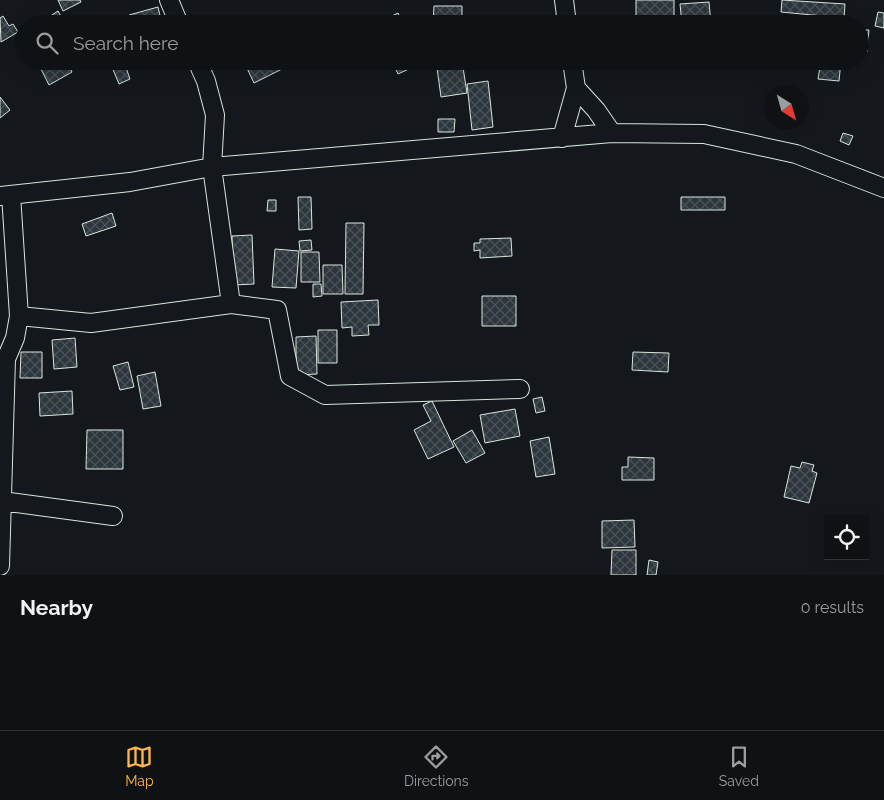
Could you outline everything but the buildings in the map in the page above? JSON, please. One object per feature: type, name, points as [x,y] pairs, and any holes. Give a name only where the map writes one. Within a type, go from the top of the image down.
[{"type":"street","points":[[169,0],[175,15]]},
{"type":"street","points":[[564,0],[566,15]]},
{"type":"street","points":[[201,70],[215,115],[212,167],[230,304]]},
{"type":"street","points":[[562,138],[576,88],[573,70]]},
{"type":"street","points":[[576,88],[596,110],[612,132]]},
{"type":"street","points":[[0,566],[6,358],[14,338],[19,316],[6,195],[130,182],[212,167],[562,138],[612,132],[704,134],[796,154],[884,188]]},
{"type":"street","points":[[19,316],[91,323],[230,304],[277,310],[290,376],[325,395],[520,389]]},
{"type":"street","points":[[2,501],[113,516]]}]
